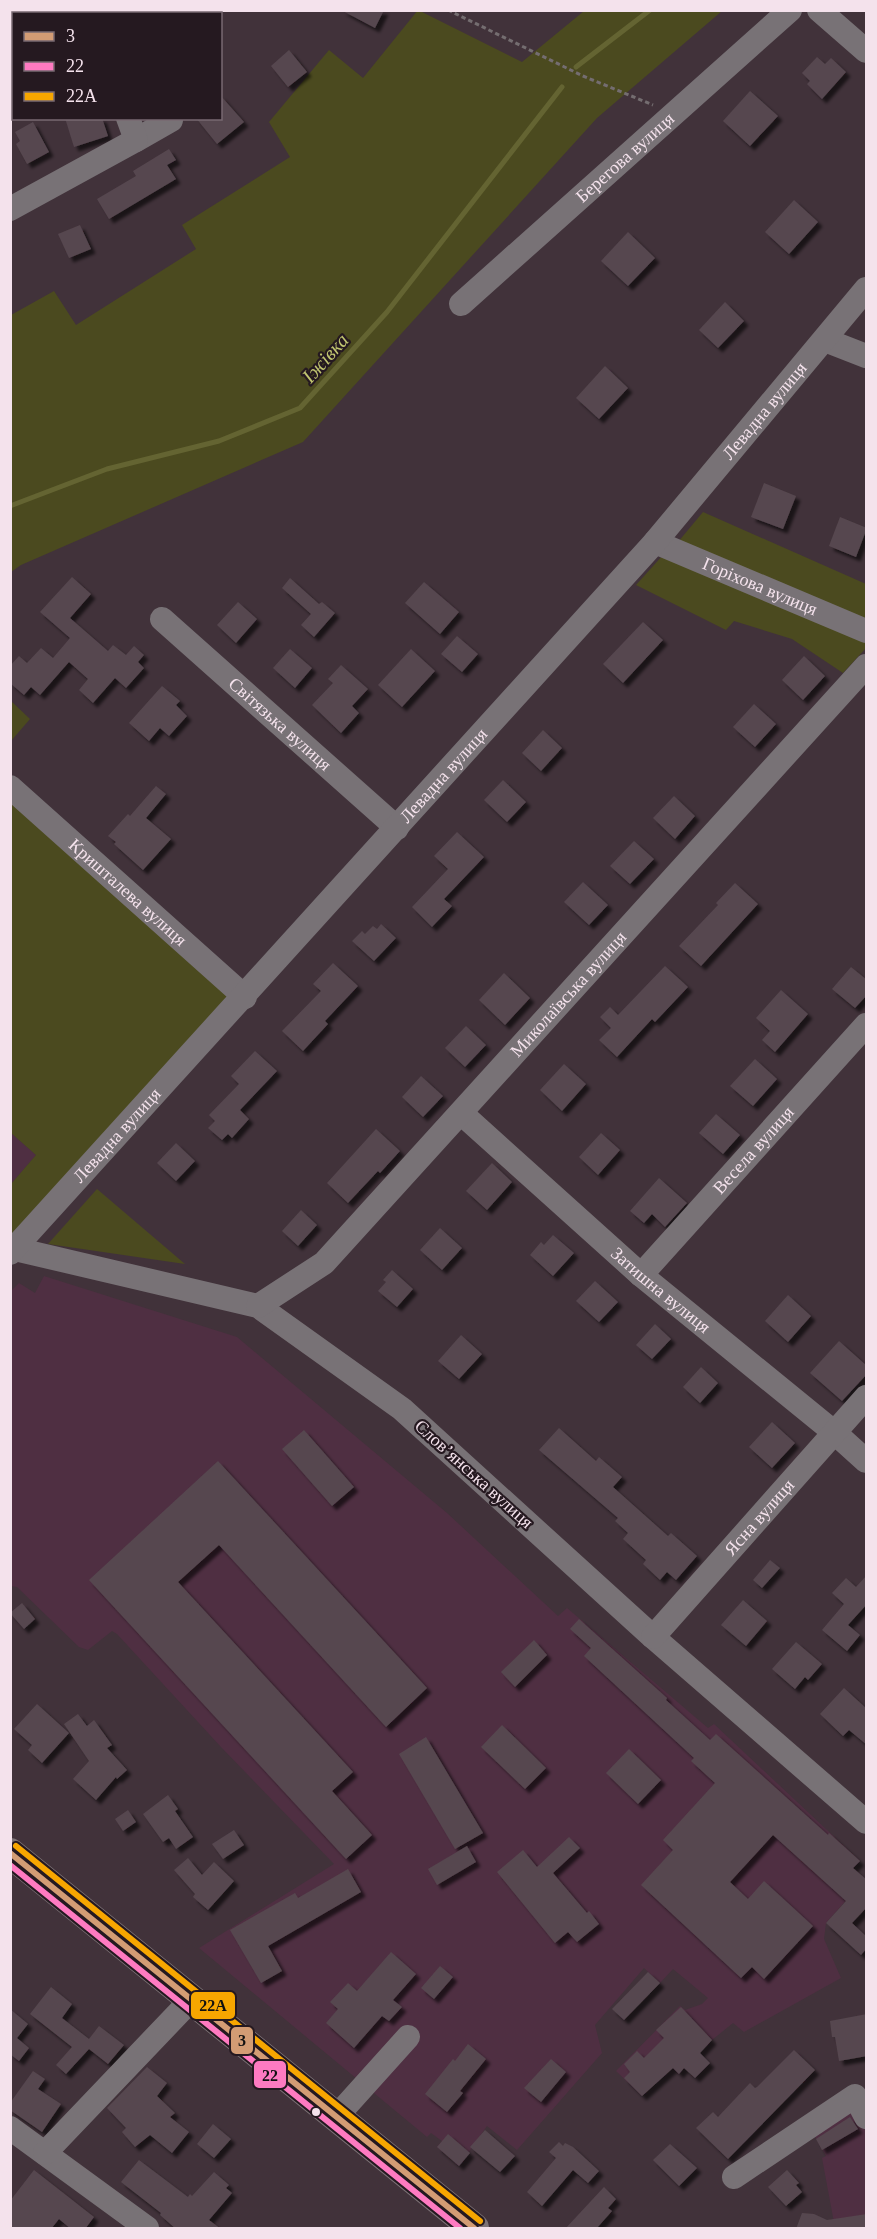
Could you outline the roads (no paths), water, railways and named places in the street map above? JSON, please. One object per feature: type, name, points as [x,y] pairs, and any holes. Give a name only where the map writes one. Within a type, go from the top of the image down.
[{"type":"main road","points":[[10,1853],[474,2229]]},
{"type":"street","name":"Берегова вулиця","points":[[461,304],[790,10]]},
{"type":"street","points":[[819,10],[867,51]]},
{"type":"street","points":[[10,209],[132,129],[171,120]]},
{"type":"street","name":"Левадна вулиця","points":[[13,1251],[655,542],[867,289]]},
{"type":"street","points":[[825,340],[867,356]]},
{"type":"street","name":"Горіхова вулиця","points":[[655,542],[867,631]]},
{"type":"street","name":"Світязька вулиця","points":[[162,619],[397,828]]},
{"type":"street","name":"Миколаївська вулиця","points":[[258,1306],[324,1263],[867,666]]},
{"type":"street","name":"Кришталева вулиця","points":[[10,787],[245,997]]},
{"type":"street","name":"Весела вулиця","points":[[641,1275],[867,1025]]},
{"type":"street","name":"Затишна вулиця","points":[[461,1113],[641,1275],[867,1461]]},
{"type":"street","name":"Словʼянська вулиця","points":[[13,1251],[258,1306],[402,1409],[653,1637],[867,1822]]},
{"type":"street","name":"Ясна вулиця","points":[[653,1637],[867,1398]]},
{"type":"street","points":[[45,2153],[191,2000]]},
{"type":"street","points":[[336,2117],[408,2037]]},
{"type":"street","points":[[734,2177],[855,2096],[867,2117]]},
{"type":"street","points":[[10,2128],[147,2229]]},
{"type":"waterway","name":"Іжівка","points":[[576,67],[650,10]]},
{"type":"waterway","name":"Іжівка","points":[[10,506],[107,469],[219,441],[300,408],[387,312],[562,87]]}]
